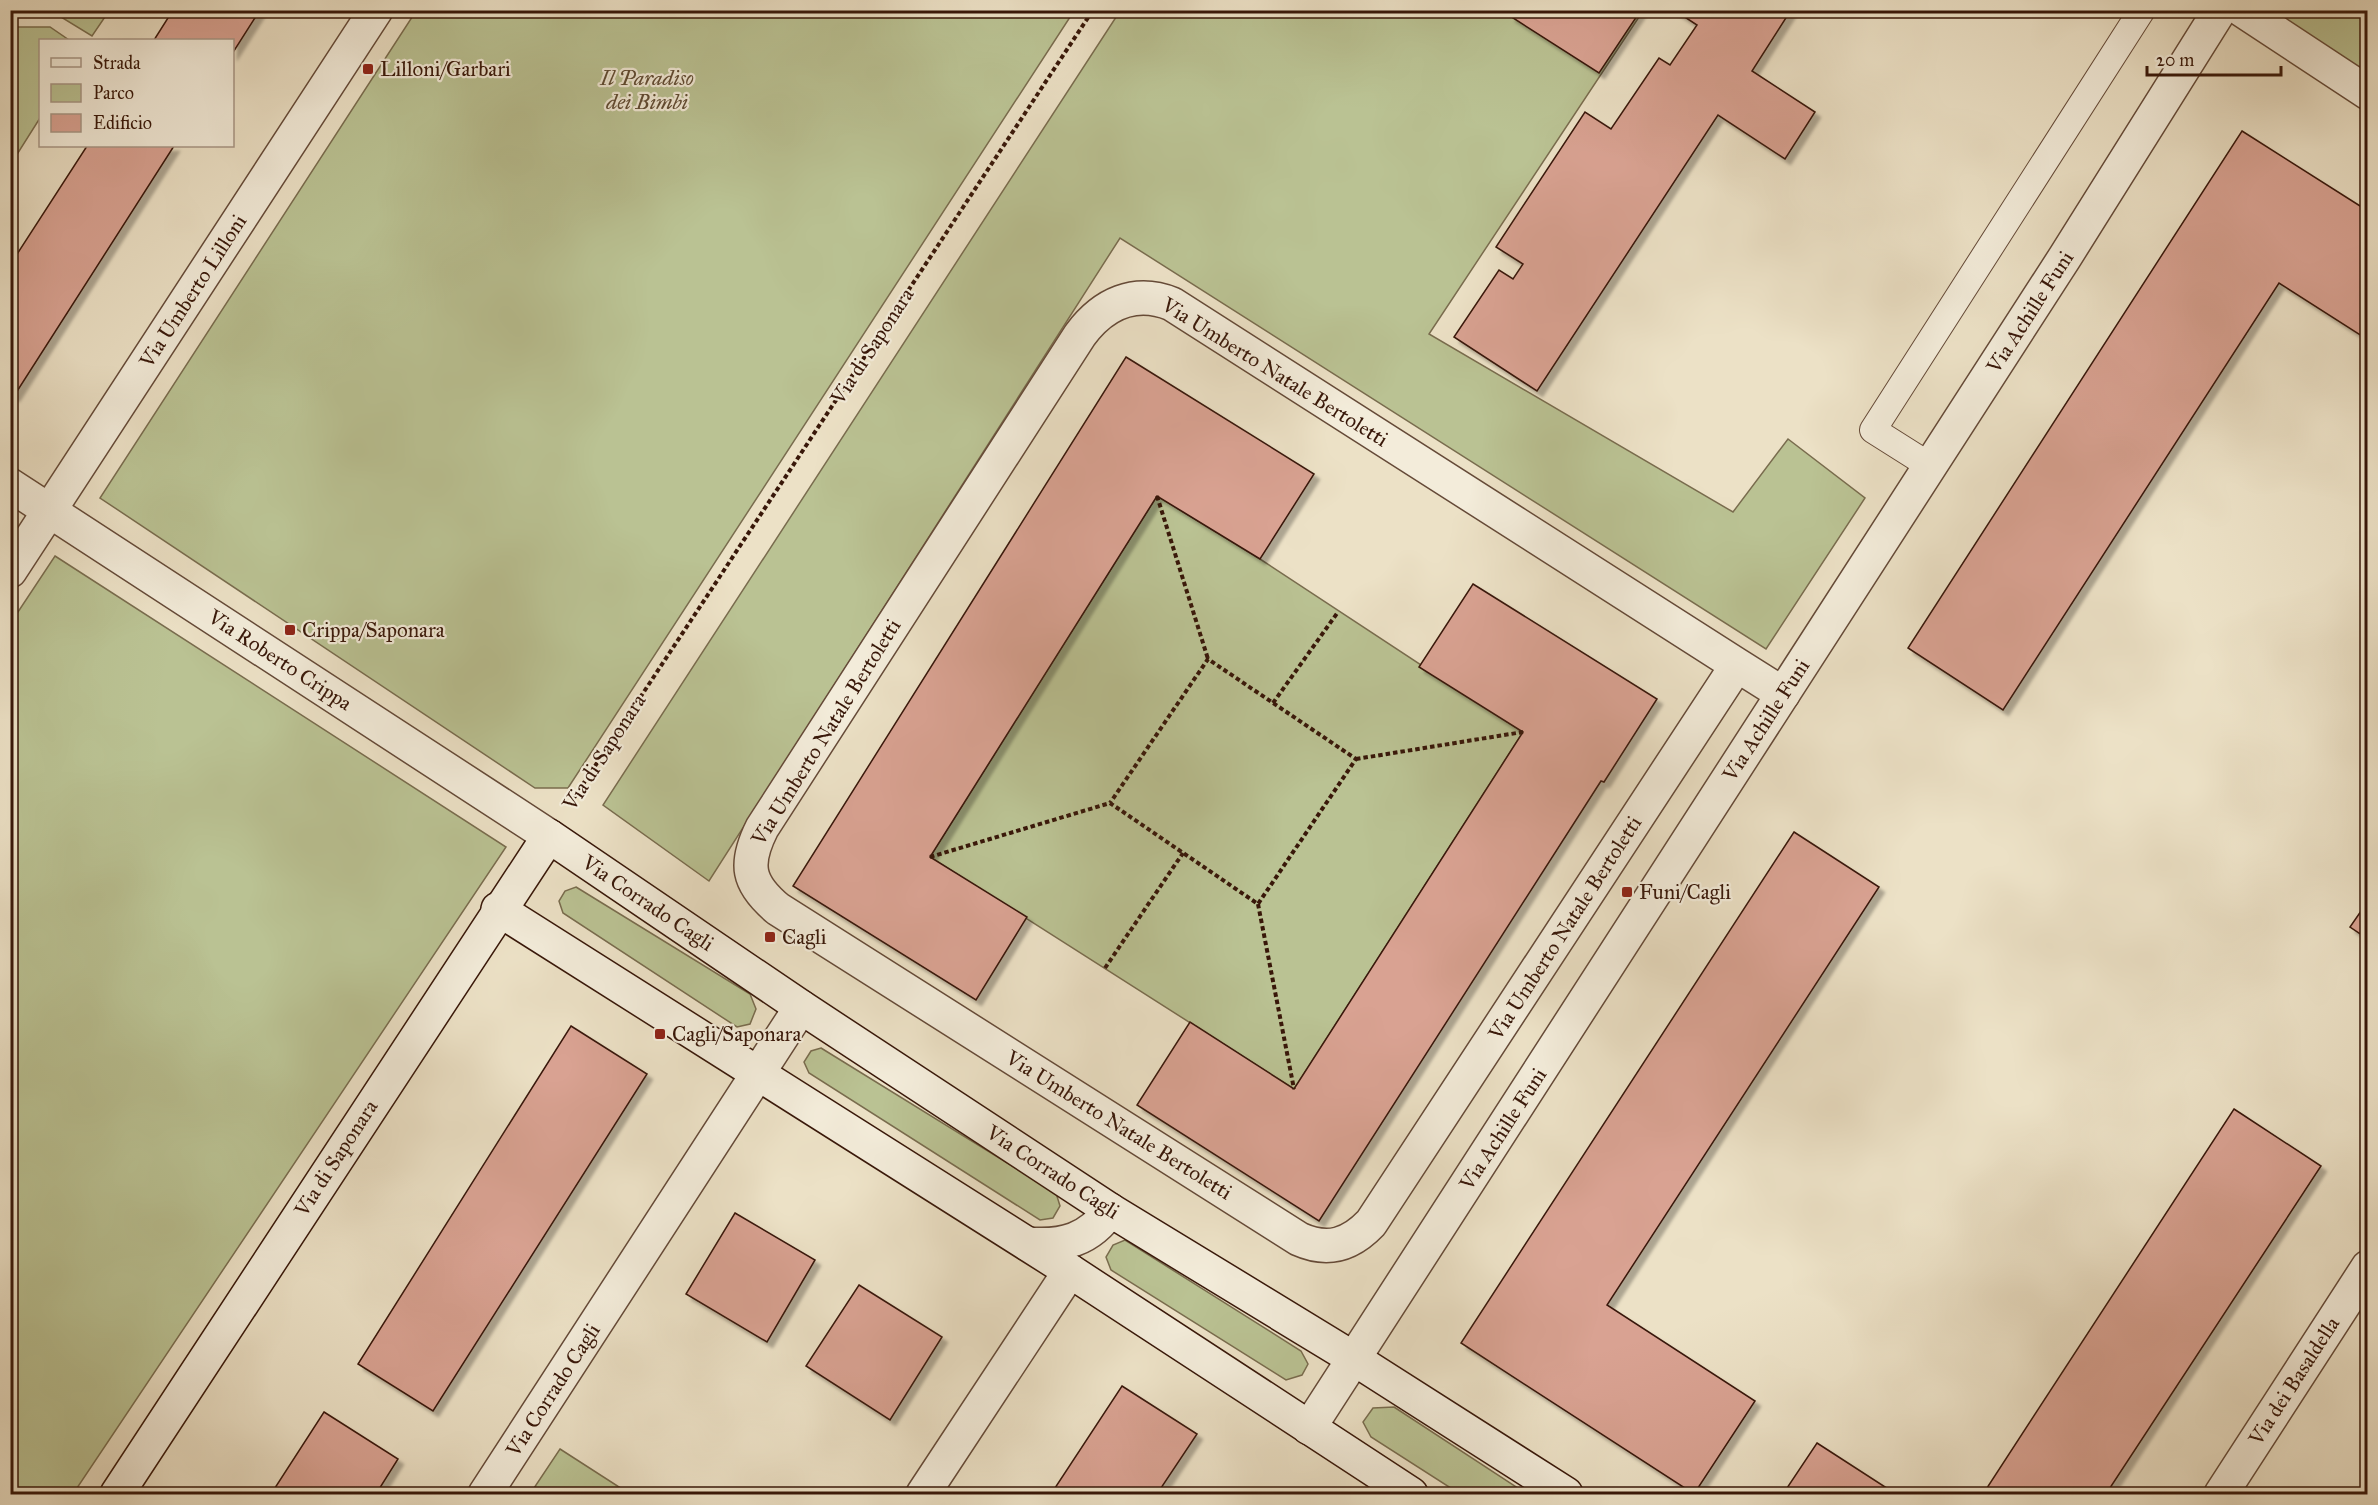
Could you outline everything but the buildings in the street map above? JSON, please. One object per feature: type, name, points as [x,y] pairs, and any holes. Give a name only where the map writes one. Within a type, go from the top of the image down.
[{"type":"street","name":"Via Umberto Lilloni","points":[[10,571],[376,10]]},
{"type":"street","name":"Via Achille Funi","points":[[1309,1428],[1356,1360],[2220,10]]},
{"type":"street","points":[[2242,10],[2367,93]]},
{"type":"street","name":"Via Umberto Natale Bertoletti","points":[[1737,666],[1371,1223],[1349,1241],[1336,1246],[1312,1245],[1299,1239],[788,915],[765,899],[751,874],[750,858],[762,828],[1073,345],[1090,321],[1113,305],[1125,300],[1149,297],[1172,304],[1783,694]]},
{"type":"street","name":"Via Roberto Crippa","points":[[10,485],[549,836]]},
{"type":"street","name":"Via di Saponara","points":[[117,1494],[498,909],[549,836]]},
{"type":"street","name":"Via Corrado Cagli","points":[[549,836],[801,1007],[1110,1210],[1356,1360],[1566,1494]]},
{"type":"street","points":[[498,909],[1028,1244],[1412,1494]]},
{"type":"street","name":"Via Corrado Cagli","points":[[485,1494],[801,1007]]},
{"type":"street","points":[[1028,1244],[1048,1246],[1077,1239],[1088,1234],[1110,1210]]},
{"type":"street","name":"Via dei Basaldella","points":[[2221,1494],[2367,1267]]},
{"type":"street","points":[[924,1494],[1070,1271]]},
{"type":"lane","points":[[1930,466],[1873,430],[2142,10]]},
{"type":"path","name":"Via di Saponara","points":[[549,836],[1093,10]]},
{"type":"path","points":[[1157,496],[1208,659],[1356,759],[1523,732]]},
{"type":"path","points":[[1273,703],[1338,612]]},
{"type":"path","points":[[930,857],[1110,803],[1208,659]]},
{"type":"path","points":[[1258,904],[1356,759]]},
{"type":"path","points":[[1110,803],[1258,904],[1294,1089]]},
{"type":"path","points":[[1105,968],[1183,853]]},
{"type":"green space","points":[[54,11],[109,11],[92,36]]},
{"type":"green space","name":"Il Paradiso dei Bimbi","points":[[416,11],[1074,11],[568,788],[535,788],[100,498]]},
{"type":"green space","points":[[1120,11],[1643,11],[1429,334],[1733,512],[1788,439],[1865,498],[1766,649],[1120,238],[709,881],[603,805]]},
{"type":"green space","points":[[2259,11],[2367,11],[2367,81]]},
{"type":"green space","points":[[11,27],[50,27],[68,39],[39,39],[39,120],[11,164]]},
{"type":"green space","points":[[1157,496],[1260,559],[1523,732],[1294,1089],[930,857]]},
{"type":"green space","points":[[55,556],[506,847],[73,1494],[11,1494],[10,624]]},
{"type":"green space","points":[[576,887],[750,994],[756,1009],[750,1024],[737,1027],[563,913],[559,901],[565,891]]},
{"type":"green space","points":[[821,1048],[1056,1193],[1060,1206],[1053,1218],[1040,1220],[809,1073],[804,1062],[811,1051]]},
{"type":"green space","points":[[1125,1240],[1301,1351],[1308,1364],[1302,1375],[1286,1380],[1111,1270],[1106,1257],[1113,1245]]},
{"type":"green space","points":[[1394,1407],[1527,1494],[1460,1494],[1371,1437],[1363,1422],[1373,1408]]},
{"type":"green space","points":[[560,1449],[630,1494],[530,1494]]},
{"type":"place","name":"Lilloni/Garbari","points":[[368,69]]},
{"type":"place","name":"Crippa/Saponara","points":[[290,630]]},
{"type":"place","name":"Funi/Cagli","points":[[1627,892]]},
{"type":"place","name":"Cagli","points":[[770,937]]},
{"type":"place","name":"Cagli/Saponara","points":[[660,1034]]}]
